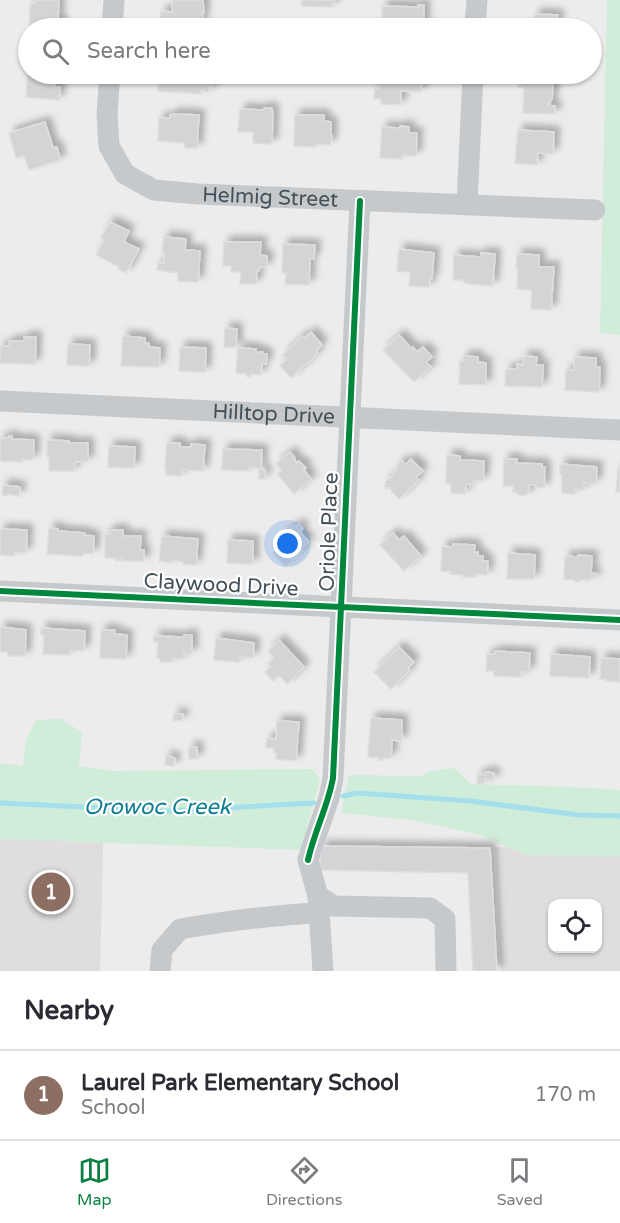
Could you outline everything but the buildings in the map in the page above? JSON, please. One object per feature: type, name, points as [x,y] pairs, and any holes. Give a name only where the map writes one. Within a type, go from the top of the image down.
[{"type":"street","points":[[113,18],[114,0]]},
{"type":"street","points":[[476,18],[477,0]]},
{"type":"street","name":"Helmig Street","points":[[109,84],[107,112],[109,146],[125,174],[154,190],[198,194],[595,210]]},
{"type":"street","points":[[467,205],[473,84]]},
{"type":"street","name":"Oriole Place","points":[[319,904],[309,860],[333,778],[360,201]]},
{"type":"street","name":"Hilltop Drive","points":[[0,400],[620,430]]},
{"type":"street","name":"Claywood Drive","points":[[0,591],[620,620]]},
{"type":"street","points":[[160,971],[162,950],[180,929],[258,917],[319,904],[430,908],[445,919],[446,971]]},
{"type":"street","points":[[319,904],[324,971]]},
{"type":"shaded area","points":[[0,806],[104,812],[100,971],[0,971]]},
{"type":"shaded area","points":[[495,847],[620,850],[620,971],[501,971]]},
{"type":"green space","points":[[607,0],[620,0],[620,335],[600,333]]},
{"type":"green space","points":[[61,719],[82,732],[79,766],[113,771],[312,769],[320,779],[301,850],[0,839],[0,763],[23,766],[26,740],[36,720]]},
{"type":"green space","points":[[454,768],[471,784],[620,790],[620,857],[527,855],[477,834],[411,820],[341,813],[349,775],[422,776],[427,772]]},
{"type":"waterway","name":"Orowoc Creek","points":[[343,796],[357,793],[470,801],[579,815],[620,816]]},
{"type":"waterway","name":"Orowoc Creek","points":[[0,803],[167,811],[314,803]]},
{"type":"cycle path","points":[[308,860],[333,778],[360,201]]},
{"type":"cycle path","points":[[0,591],[620,620]]},
{"type":"place","name":"Laurel Park Elementary School","points":[[51,892]]}]
